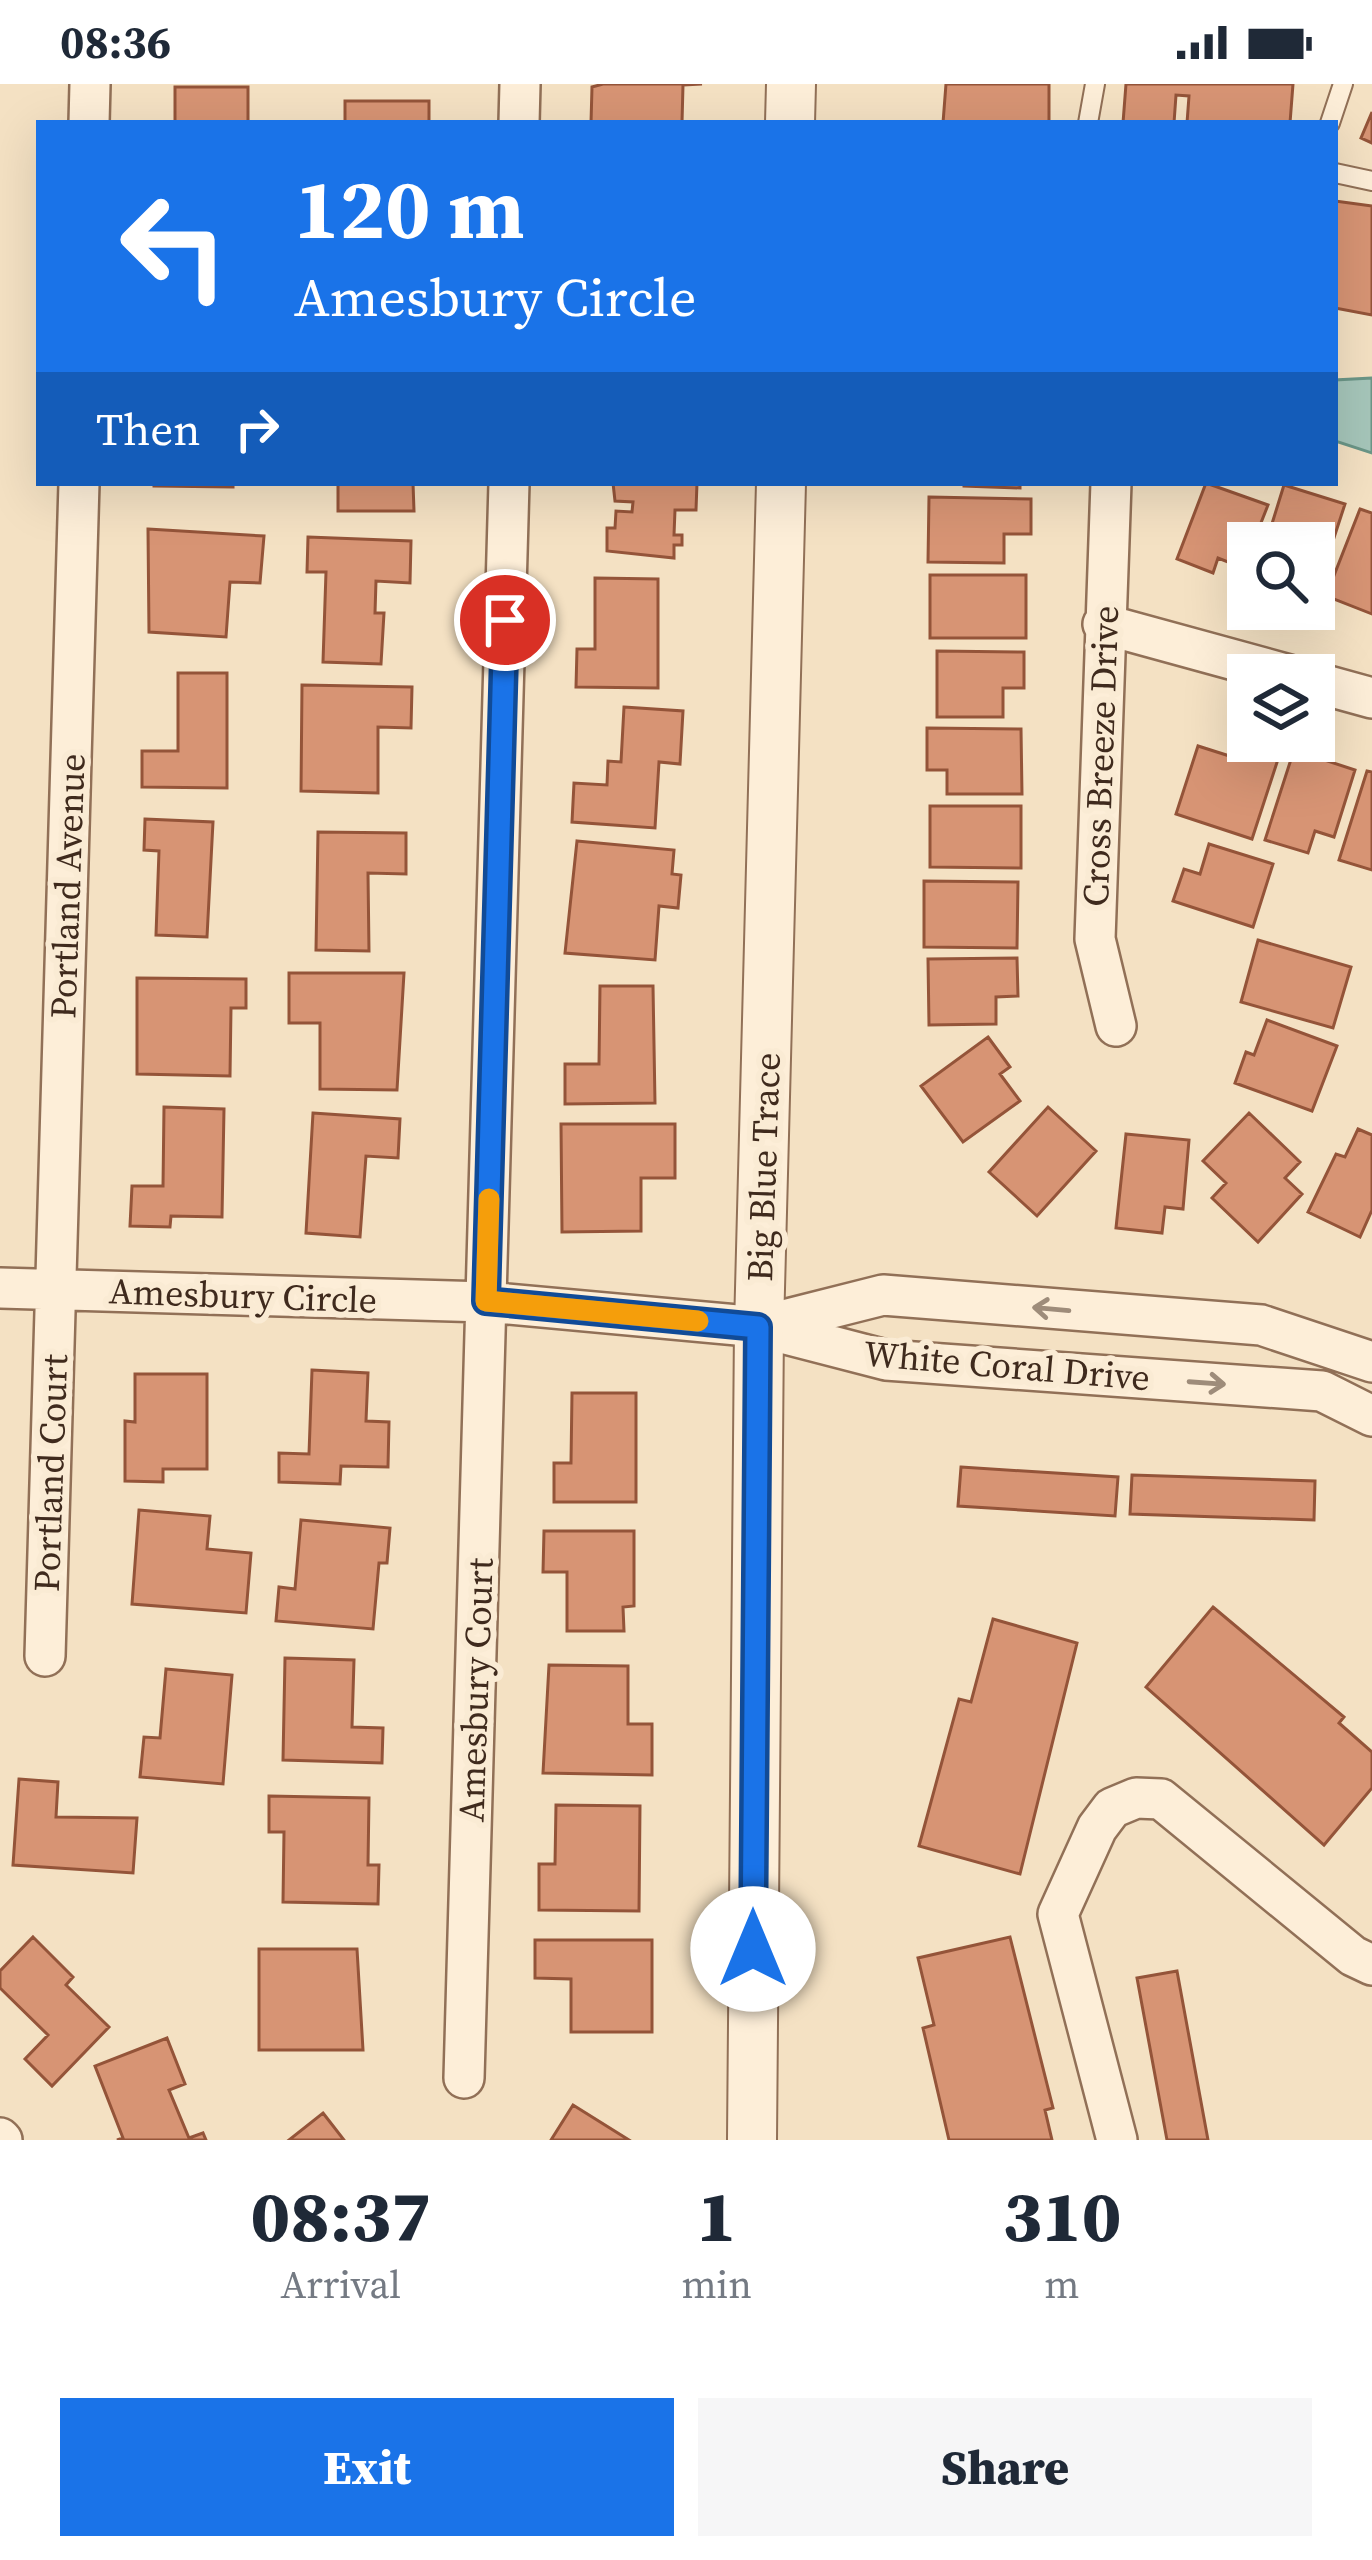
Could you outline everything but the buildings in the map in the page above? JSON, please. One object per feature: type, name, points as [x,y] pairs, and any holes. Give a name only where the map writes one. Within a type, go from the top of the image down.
[{"type":"street","points":[[89,120],[90,84]]},
{"type":"street","points":[[519,120],[520,84]]},
{"type":"street","points":[[790,120],[791,84]]},
{"type":"street","name":"Portland Avenue","points":[[56,1290],[79,486]]},
{"type":"street","points":[[486,1301],[509,486]]},
{"type":"street","name":"Big Blue Trace","points":[[752,2140],[758,1327],[781,486]]},
{"type":"street","name":"Cross Breeze Drive","points":[[1111,486],[1102,624],[1095,939],[1116,1027]]},
{"type":"street","points":[[1102,624],[1227,658]]},
{"type":"street","points":[[1335,688],[1372,698]]},
{"type":"street","name":"Amesbury Circle","points":[[0,1288],[486,1301],[758,1327]]},
{"type":"street","name":"Portland Court","points":[[45,1656],[56,1290]]},
{"type":"street","name":"White Coral Drive","points":[[758,1327],[883,1295],[1261,1325],[1372,1362]]},
{"type":"street","name":"Amesbury Court","points":[[464,2078],[486,1301]]},
{"type":"street","name":"White Coral Drive","points":[[758,1327],[886,1360],[1322,1391],[1372,1416]]},
{"type":"street","points":[[1117,2140],[1058,1914],[1097,1828],[1112,1808],[1136,1798],[1161,1799],[1353,1957],[1372,1965]]},
{"type":"lane","points":[[1089,120],[1095,84]]},
{"type":"lane","points":[[1331,120],[1343,84]]},
{"type":"lane","points":[[1338,174],[1372,182]]},
{"type":"shaded area","points":[[1372,378],[1372,453],[1338,442],[1338,380]]},
{"type":"slow traffic","points":[[489,1199],[486,1301],[698,1321]]},
{"type":"route","points":[[505,620],[486,1301],[758,1327],[753,1949]]}]
